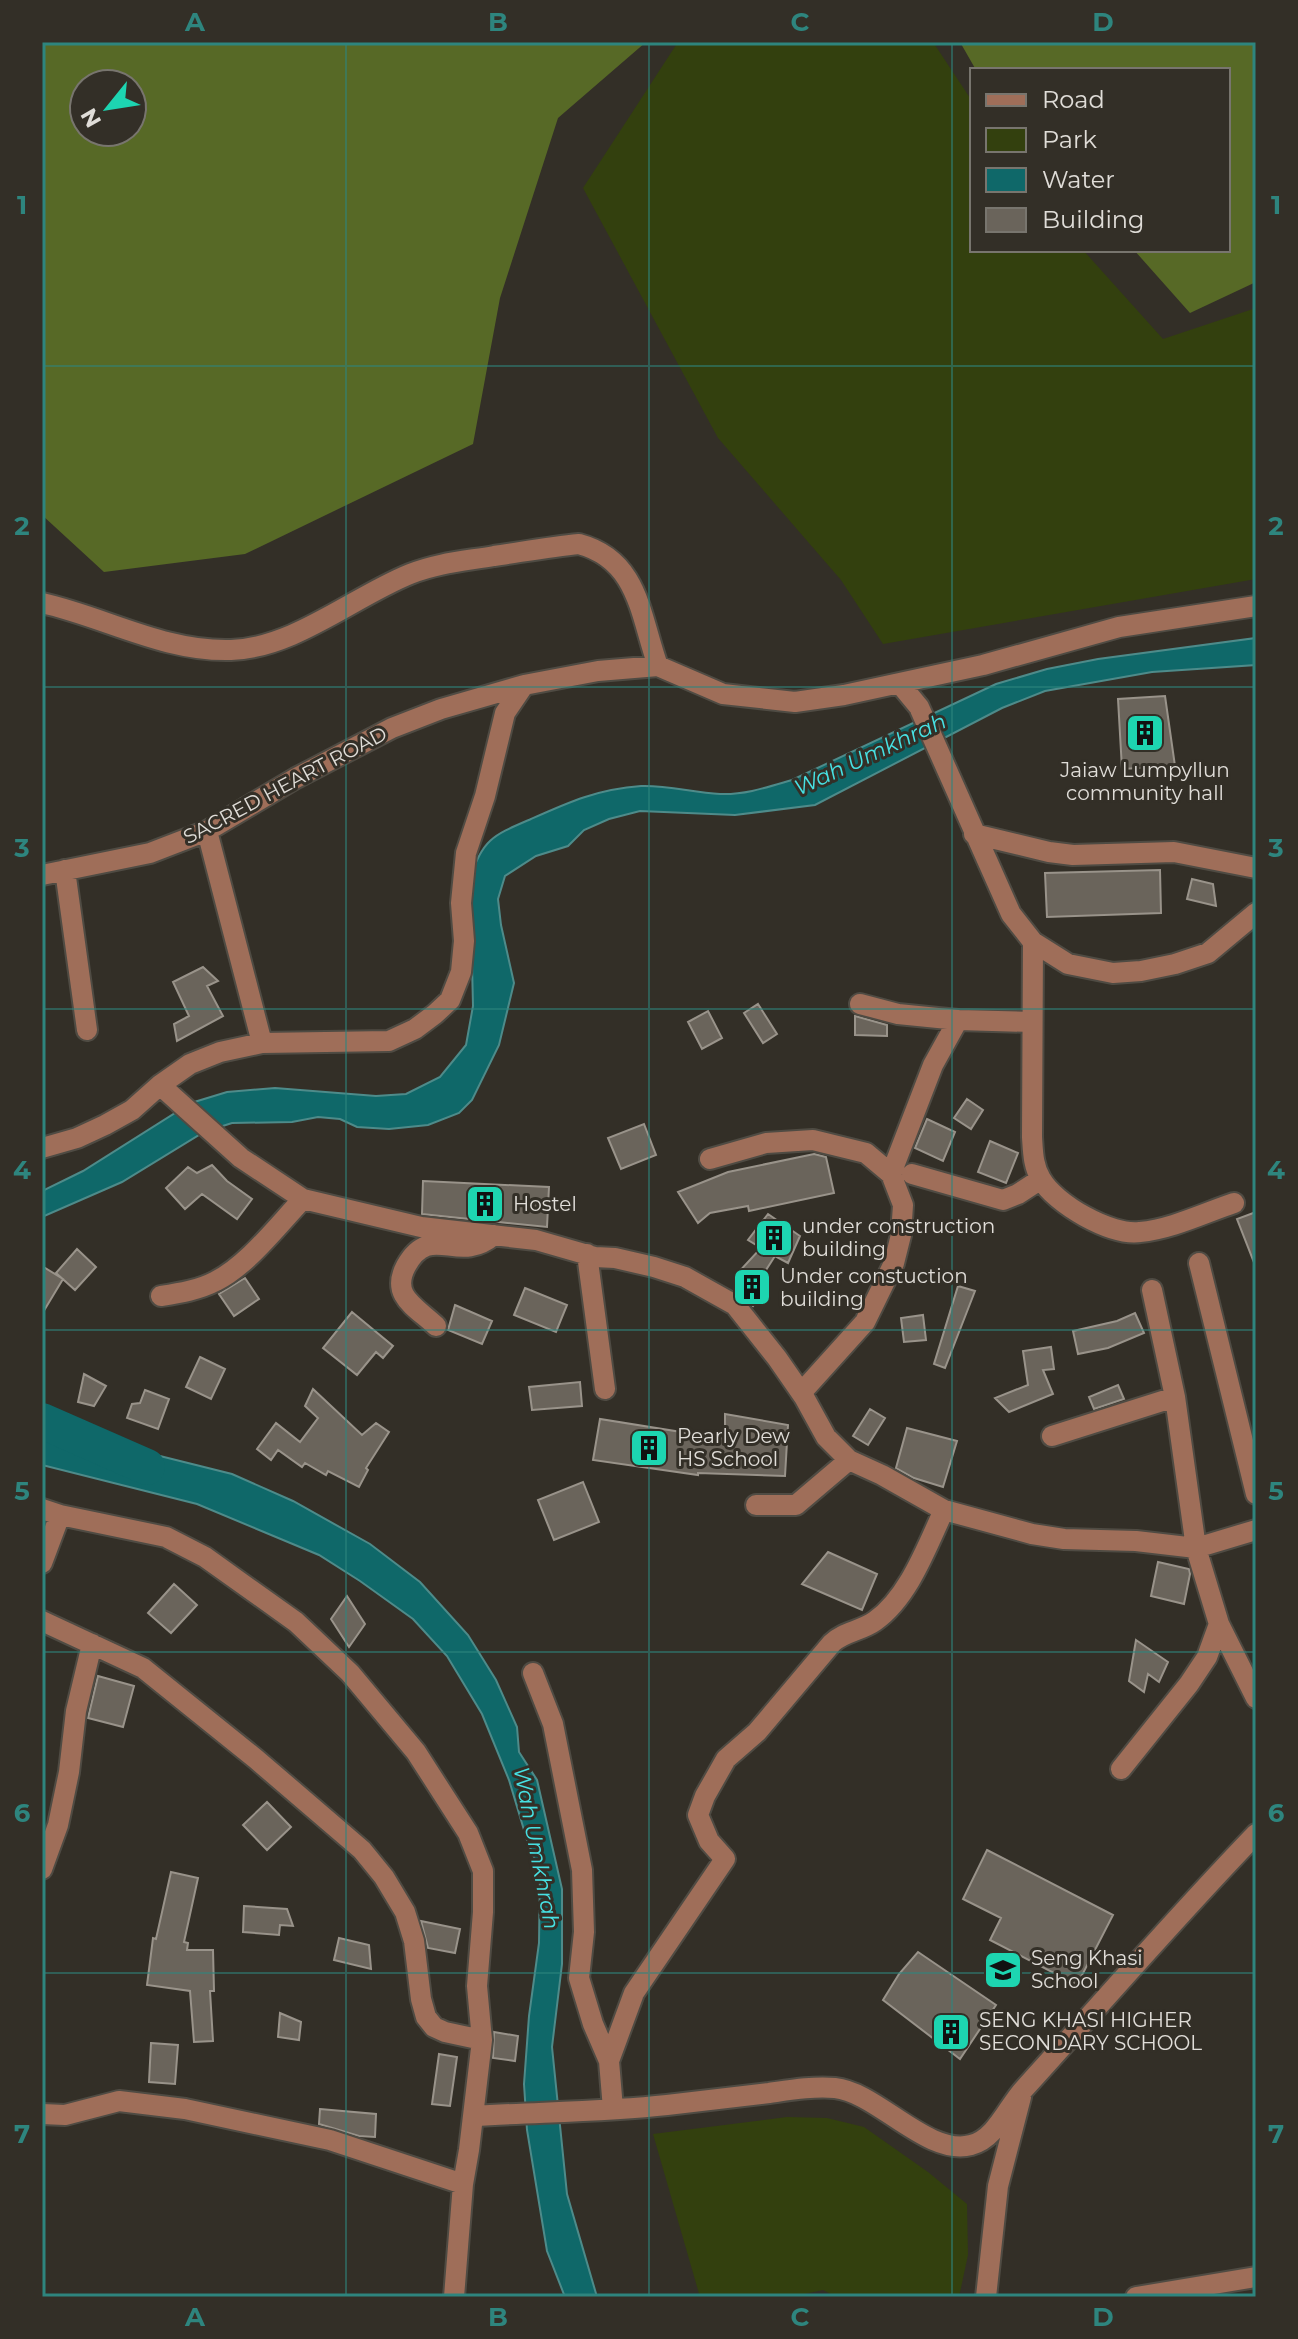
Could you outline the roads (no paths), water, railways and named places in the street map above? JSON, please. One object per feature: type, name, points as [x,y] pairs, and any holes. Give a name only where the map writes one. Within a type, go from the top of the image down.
[{"type":"street","points":[[42,603],[74,610],[150,638],[189,646],[248,649],[309,626],[361,596],[411,573],[442,563],[579,544],[597,549],[613,560],[625,574],[638,599],[658,666],[723,694],[795,702],[900,684],[983,665],[1119,627],[1256,606]]},
{"type":"street","name":"SACRED HEART ROAD","points":[[42,875],[150,853],[207,831],[330,759],[392,728],[441,709],[524,685],[598,671],[658,666]]},
{"type":"street","points":[[900,684],[919,707],[1011,914],[1033,942],[1068,964],[1113,973],[1141,971],[1208,953],[1256,913]]},
{"type":"street","points":[[42,1148],[77,1138],[105,1125],[132,1110],[190,1064],[220,1052],[262,1043],[389,1041],[415,1029],[450,1000],[461,972],[463,956],[461,903],[466,853],[485,796],[505,713],[524,685]]},
{"type":"street","points":[[207,831],[262,1043]]},
{"type":"street","points":[[974,834],[1061,854],[1174,852],[1256,868]]},
{"type":"street","points":[[65,870],[87,1030]]},
{"type":"street","points":[[1033,942],[1033,1160],[1041,1179],[1053,1194],[1103,1226],[1122,1232],[1138,1233],[1162,1227],[1234,1203]]},
{"type":"street","points":[[860,1004],[898,1014],[958,1020],[1032,1022]]},
{"type":"street","points":[[801,1393],[865,1322],[894,1263],[901,1235],[901,1174],[933,1065],[958,1020]]},
{"type":"street","points":[[160,1085],[241,1158],[303,1199],[421,1227],[536,1240],[685,1277],[735,1305],[801,1393],[826,1437],[849,1460],[944,1510],[1048,1537],[1136,1541],[1196,1548],[1256,1530]]},
{"type":"street","points":[[710,1159],[766,1143],[813,1140],[866,1153],[901,1174],[1003,1200],[1041,1179]]},
{"type":"street","points":[[161,1296],[205,1285],[236,1267],[303,1199]]},
{"type":"street","points":[[436,1326],[403,1296],[399,1288],[399,1279],[413,1252],[430,1244],[477,1247],[494,1235]]},
{"type":"street","points":[[587,1254],[605,1389]]},
{"type":"street","points":[[1199,1263],[1256,1494]]},
{"type":"street","points":[[1152,1290],[1175,1397],[1196,1548],[1219,1624],[1256,1698]]},
{"type":"street","points":[[1052,1436],[1175,1397]]},
{"type":"street","points":[[756,1505],[796,1505],[849,1460]]},
{"type":"street","points":[[609,2061],[634,1993],[725,1859],[709,1841],[698,1815],[726,1759],[757,1732],[840,1636],[851,1635],[878,1620],[908,1585],[944,1510]]},
{"type":"street","points":[[42,1563],[51,1512],[166,1537],[205,1557],[296,1622],[350,1673],[416,1752],[468,1833],[483,1871],[477,1986],[482,2040],[463,2184],[454,2297]]},
{"type":"street","points":[[42,1621],[143,1668],[362,1850],[384,1877],[405,1912],[414,1941],[426,2017],[434,2027],[445,2032],[482,2040]]},
{"type":"street","points":[[1121,1769],[1189,1684],[1207,1657],[1219,1624]]},
{"type":"street","points":[[42,1869],[58,1825],[69,1772],[76,1711],[92,1644]]},
{"type":"street","points":[[533,1673],[553,1724],[582,1870],[584,1932],[579,1978],[593,2024],[609,2061],[613,2109]]},
{"type":"street","points":[[474,2116],[613,2109],[801,2088],[837,2088],[863,2096],[884,2112],[931,2138],[962,2146],[972,2145],[990,2133],[1022,2091],[1063,2049],[1192,1900],[1256,1834]]},
{"type":"street","points":[[986,2297],[998,2186],[1022,2091]]},
{"type":"street","points":[[42,2114],[65,2115],[119,2101],[185,2109],[330,2140],[463,2184]]},
{"type":"street","points":[[42,2130],[65,2115]]},
{"type":"street","points":[[1136,2297],[1256,2277]]},
{"type":"water","points":[[1256,638],[1256,665],[1152,672],[1045,691],[1002,708],[815,805],[735,815],[640,811],[584,830],[568,846],[536,856],[505,876],[498,899],[514,983],[499,1045],[472,1100],[459,1113],[428,1125],[389,1129],[357,1127],[340,1119],[318,1117],[292,1122],[232,1123],[204,1132],[122,1182],[42,1217],[42,1191],[83,1171],[191,1103],[227,1092],[275,1088],[376,1096],[406,1094],[440,1077],[466,1045],[473,1006],[470,879],[479,855],[499,834],[558,807],[611,790],[641,786],[720,794],[765,788],[792,780],[996,684],[1047,669],[1098,659]]},
{"type":"water","points":[[42,1433],[106,1448],[156,1455],[232,1474],[293,1501],[370,1544],[420,1582],[468,1635],[496,1680],[517,1727],[519,1752],[537,1780],[562,1889],[562,1964],[552,2047],[567,2194],[597,2297],[565,2297],[547,2251],[527,2130],[524,2084],[539,1943],[540,1872],[509,1780],[482,1714],[447,1656],[413,1619],[319,1555],[197,1504],[42,1465]]},
{"type":"waterway","name":"Wah Umkhrah","points":[[42,1421],[147,1467]]},
{"type":"place","name":"Jaiaw Lumpyllun community hall","points":[[1145,733]]},
{"type":"place","name":"Hostel","points":[[485,1204]]},
{"type":"place","name":"under construction building","points":[[774,1238]]},
{"type":"place","name":"Under constuction building","points":[[752,1287]]},
{"type":"place","name":"Pearly Dew HS School","points":[[649,1448]]},
{"type":"place","name":"Seng Khasi School","points":[[1003,1970]]},
{"type":"place","name":"SENG KHASI HIGHER SECONDARY SCHOOL","points":[[951,2032]]}]
